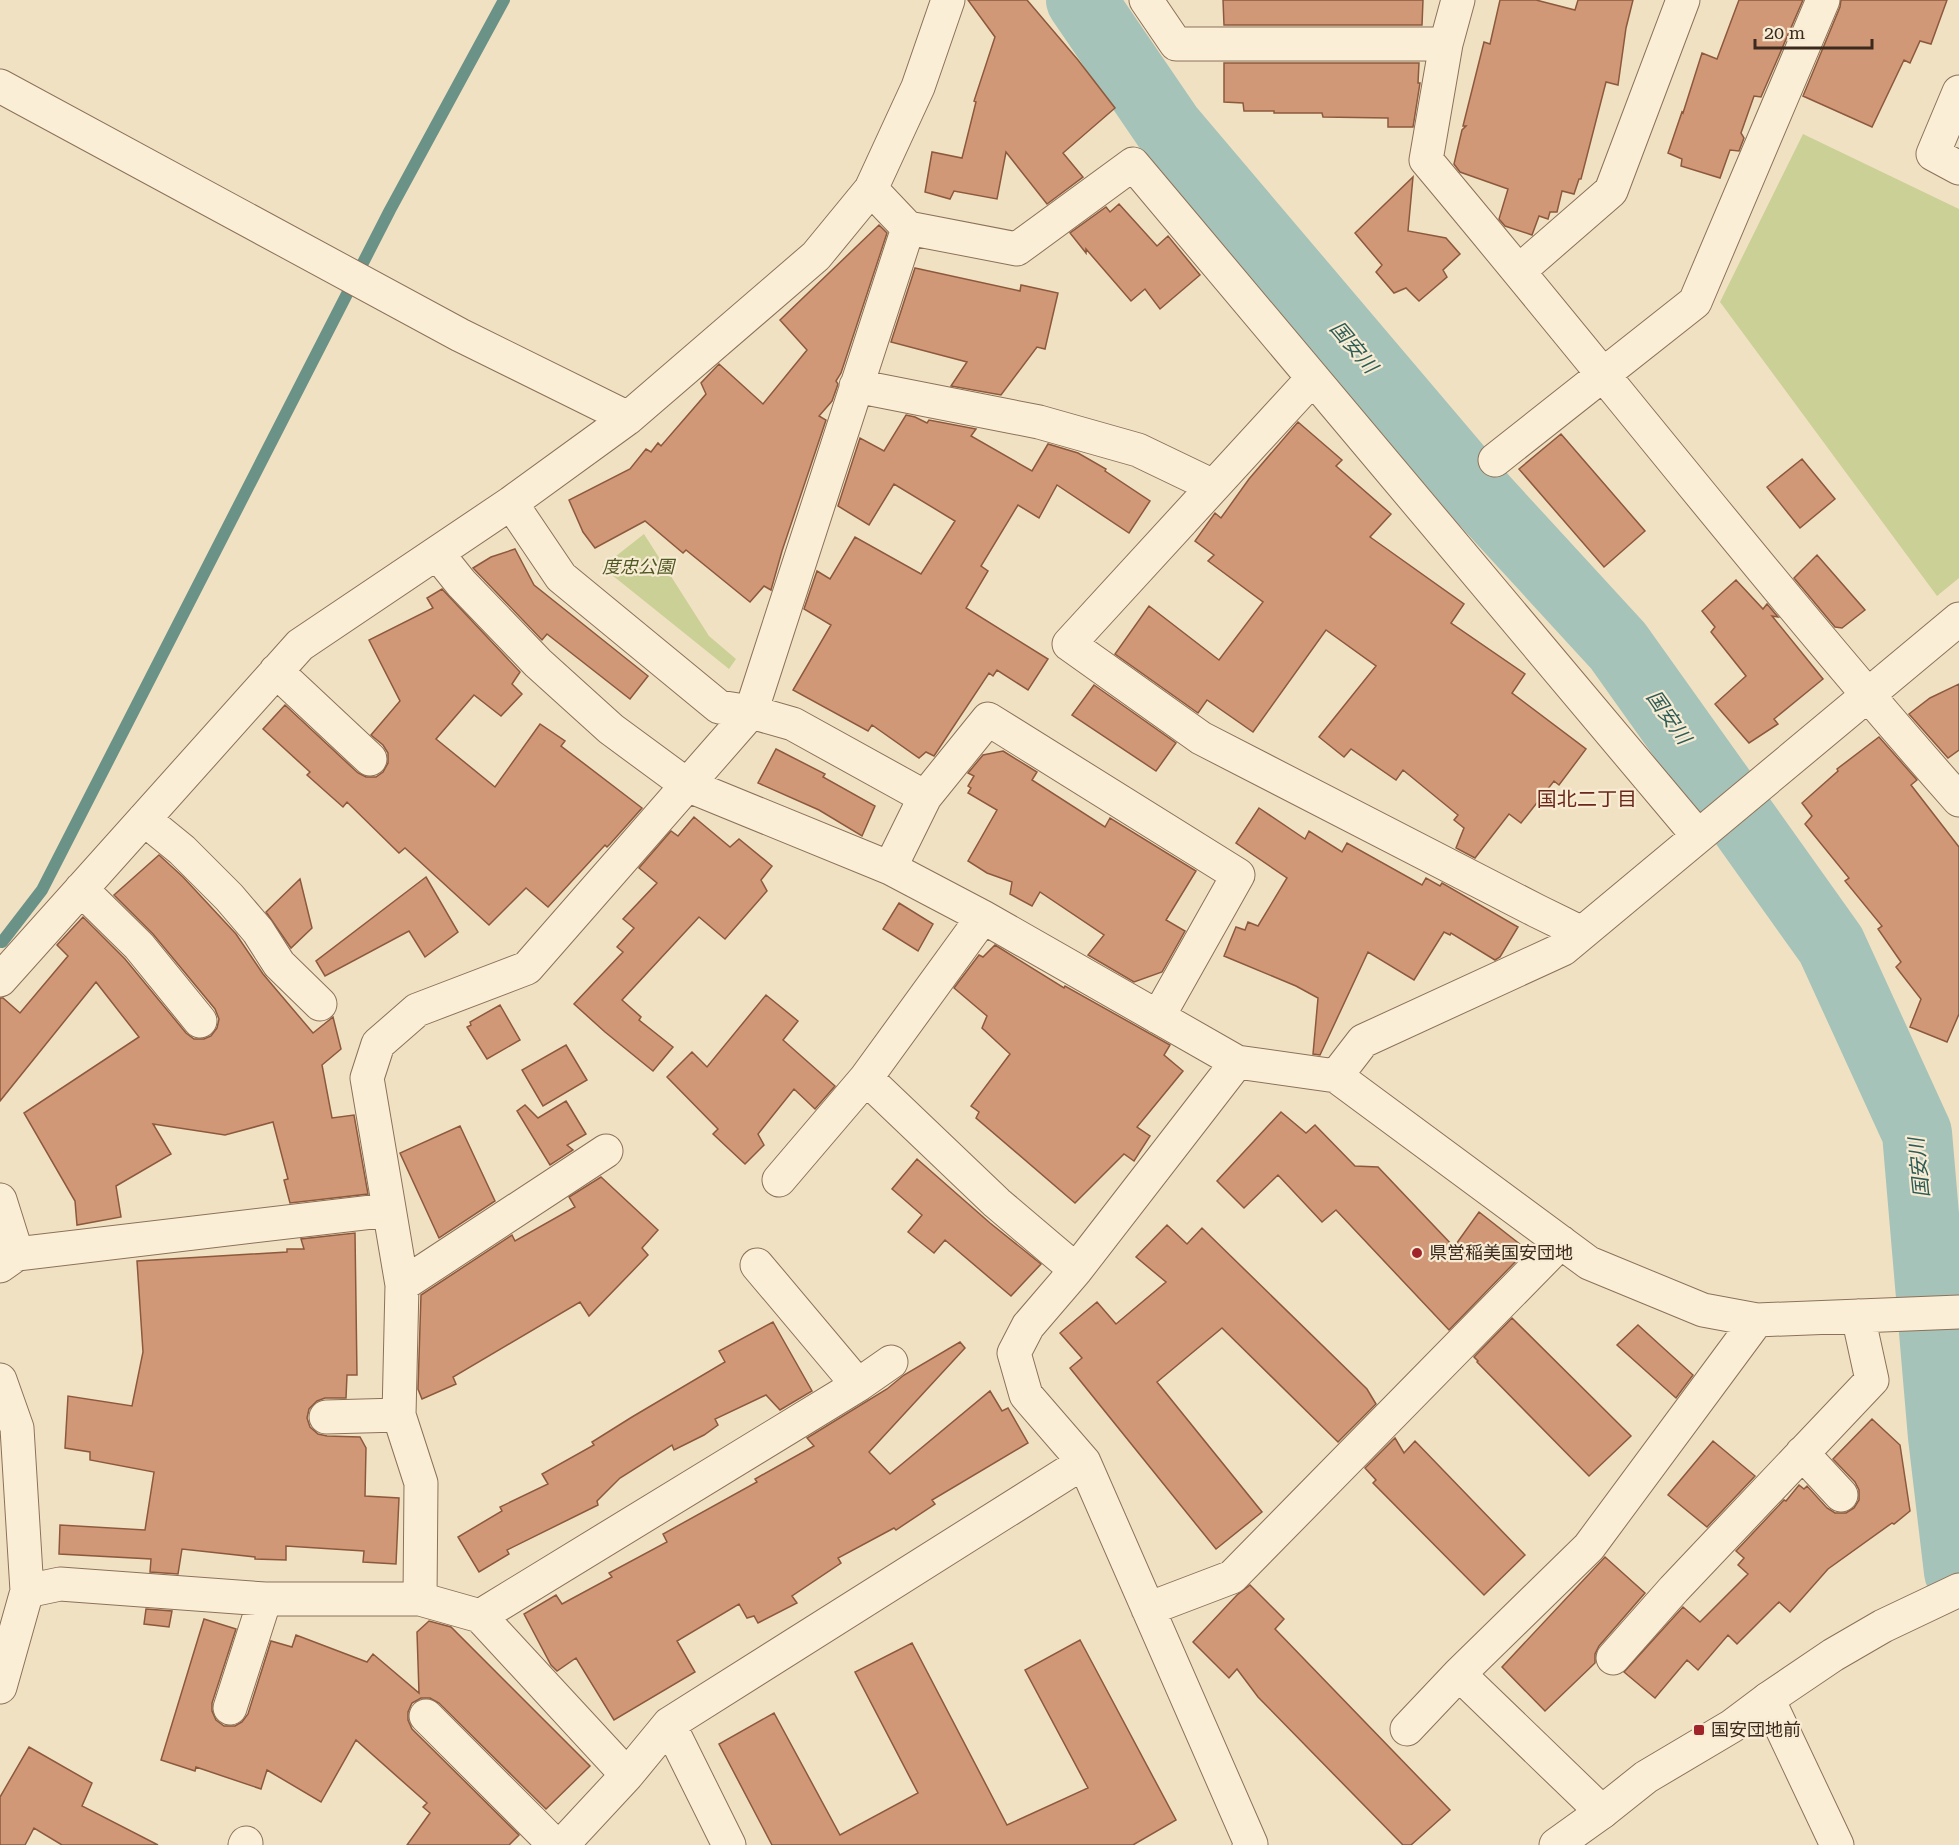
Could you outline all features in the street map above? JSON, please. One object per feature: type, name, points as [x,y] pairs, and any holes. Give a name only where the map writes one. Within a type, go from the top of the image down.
[{"type":"street","points":[[0,980],[300,645],[512,503],[628,418],[816,256],[871,189],[918,87],[948,0]]},
{"type":"street","points":[[1146,0],[1176,44],[1446,44]]},
{"type":"street","points":[[1458,0],[1446,44],[1426,160],[1868,697],[1959,800]]},
{"type":"street","points":[[1519,271],[1611,191],[1683,0]]},
{"type":"street","points":[[1495,460],[1695,302],[1823,0]]},
{"type":"street","points":[[0,86],[460,335],[628,418]]},
{"type":"street","points":[[1959,92],[1933,154],[1959,168]]},
{"type":"street","points":[[871,189],[908,228],[1017,249],[1133,164],[1698,836]]},
{"type":"street","points":[[420,1599],[422,1483],[399,1415],[402,1285],[367,1078],[378,1044],[417,1010],[527,968],[751,712],[908,228]]},
{"type":"street","points":[[1313,378],[1069,644],[1201,738],[1582,933]]},
{"type":"street","points":[[856,386],[1039,422],[1138,450],[1213,486]]},
{"type":"street","points":[[512,503],[561,577],[719,707],[751,712],[793,724],[925,797]]},
{"type":"street","points":[[437,553],[461,583],[538,663],[611,729],[687,785],[890,868],[983,917],[1237,1062],[1336,1077],[1589,1263],[1703,1310],[1757,1320],[1959,1312]]},
{"type":"street","points":[[1336,1077],[1363,1041],[1563,949],[1959,619]]},
{"type":"street","points":[[276,671],[370,759]]},
{"type":"street","points":[[890,868],[925,797],[988,719],[1238,875],[1158,1017]]},
{"type":"street","points":[[144,819],[182,850],[229,897],[258,931],[279,964],[320,1004]]},
{"type":"street","points":[[81,889],[139,946],[200,1021]]},
{"type":"street","points":[[779,1180],[866,1078],[983,917]]},
{"type":"street","points":[[1237,1062],[1076,1270],[1028,1326],[1014,1353],[1026,1395],[1084,1462],[1251,1845]]},
{"type":"street","points":[[866,1078],[997,1203],[1076,1270]]},
{"type":"street","points":[[402,1285],[606,1151]]},
{"type":"street","points":[[0,1200],[8,1260],[389,1210]]},
{"type":"street","points":[[1148,1609],[1232,1577],[1561,1242]]},
{"type":"street","points":[[757,1264],[858,1385]]},
{"type":"street","points":[[1613,1658],[1674,1589],[1872,1380],[1858,1316]]},
{"type":"street","points":[[1407,1729],[1459,1674],[1589,1547],[1757,1320]]},
{"type":"street","points":[[480,1616],[858,1385],[891,1362]]},
{"type":"street","points":[[0,1380],[17,1428],[27,1591],[0,1688]]},
{"type":"street","points":[[326,1417],[399,1415]]},
{"type":"street","points":[[1802,1454],[1841,1495]]},
{"type":"street","points":[[562,1845],[627,1775],[669,1724],[1084,1462]]},
{"type":"street","points":[[27,1591],[60,1584],[265,1599],[420,1599],[480,1616],[627,1775]]},
{"type":"street","points":[[1556,1845],[1646,1777],[1732,1726],[1833,1656],[1883,1626],[1959,1590]]},
{"type":"street","points":[[230,1708],[265,1599]]},
{"type":"street","points":[[1459,1674],[1602,1812]]},
{"type":"street","points":[[1768,1699],[1837,1845]]},
{"type":"street","points":[[426,1716],[555,1845]]},
{"type":"street","points":[[669,1724],[729,1845]]},
{"type":"green space","points":[[1803,134],[1959,209],[1959,578],[1937,596],[1720,302]]},
{"type":"green space","name":"度忠公園","points":[[644,534],[709,636],[736,659],[729,669],[602,567]]},
{"type":"building","points":[[968,0],[1027,0],[1115,108],[1063,153],[1083,177],[1047,204],[1006,152],[997,199],[954,191],[950,199],[925,192],[932,152],[962,158],[976,102],[974,101],[995,37]]},
{"type":"building","points":[[1223,0],[1423,0],[1422,25],[1224,25]]},
{"type":"building","points":[[1500,0],[1536,0],[1575,10],[1578,0],[1633,0],[1626,28],[1618,85],[1606,82],[1581,179],[1579,179],[1574,194],[1562,191],[1557,212],[1550,212],[1548,219],[1539,216],[1532,235],[1505,226],[1499,219],[1508,189],[1460,172],[1454,164],[1462,130],[1466,126],[1463,126],[1484,42],[1490,44]]},
{"type":"building","points":[[1739,0],[1803,0],[1761,97],[1754,96],[1741,133],[1744,138],[1739,151],[1730,150],[1720,178],[1681,166],[1682,159],[1668,153],[1702,53],[1717,59]]},
{"type":"building","points":[[1841,0],[1947,0],[1931,44],[1920,41],[1910,63],[1904,60],[1872,127],[1803,96]]},
{"type":"building","points":[[1224,63],[1419,63],[1418,83],[1420,83],[1413,127],[1388,127],[1388,118],[1323,117],[1322,113],[1244,111],[1243,103],[1224,102]]},
{"type":"building","points":[[1413,177],[1408,231],[1446,238],[1460,254],[1443,270],[1447,277],[1419,301],[1406,288],[1394,293],[1376,272],[1382,265],[1355,233]]},
{"type":"building","points":[[1119,204],[1157,246],[1168,236],[1200,275],[1160,309],[1145,289],[1131,301],[1070,233],[1106,207],[1110,212]]},
{"type":"building","points":[[879,225],[887,233],[841,373],[836,381],[838,384],[832,401],[819,416],[826,420],[771,590],[764,586],[750,602],[686,550],[683,553],[645,521],[595,548],[583,532],[569,500],[630,469],[646,449],[651,452],[658,443],[661,446],[706,394],[701,383],[719,364],[763,404],[807,350],[780,320]]},
{"type":"building","points":[[915,268],[1020,291],[1021,285],[1058,293],[1045,349],[1037,347],[1001,395],[951,386],[967,362],[891,342]]},
{"type":"building","points":[[906,415],[927,423],[929,420],[976,429],[971,436],[1032,471],[1048,444],[1078,453],[1106,469],[1105,471],[1150,501],[1129,533],[1057,485],[1039,518],[1018,505],[981,566],[988,571],[966,608],[1048,659],[1028,690],[997,670],[993,676],[989,673],[934,756],[926,752],[919,758],[872,725],[868,731],[793,690],[831,625],[804,609],[817,571],[830,579],[855,537],[921,574],[955,521],[894,484],[869,525],[838,506],[860,438],[884,451]]},
{"type":"building","points":[[1298,422],[1342,460],[1336,466],[1391,514],[1370,537],[1464,604],[1451,623],[1525,674],[1512,693],[1586,749],[1559,785],[1554,781],[1521,823],[1509,814],[1475,858],[1456,848],[1464,828],[1454,820],[1458,815],[1403,770],[1396,780],[1351,749],[1344,757],[1319,737],[1376,666],[1326,630],[1253,732],[1207,700],[1198,713],[1115,654],[1149,606],[1219,660],[1263,602],[1208,561],[1214,555],[1195,541],[1215,513],[1221,518],[1249,479]]},
{"type":"building","points":[[1561,434],[1645,531],[1604,567],[1519,469]]},
{"type":"building","points":[[1802,459],[1835,499],[1800,528],[1767,487]]},
{"type":"building","points":[[515,549],[534,585],[648,676],[630,699],[547,634],[542,640],[473,568],[491,557]]},
{"type":"building","points":[[1817,555],[1865,610],[1842,628],[1835,627],[1794,578]]},
{"type":"building","points":[[1736,580],[1763,609],[1767,604],[1778,617],[1772,616],[1823,679],[1774,719],[1778,724],[1749,743],[1715,704],[1746,676],[1711,632],[1715,627],[1702,611]]},
{"type":"building","points":[[442,589],[520,672],[512,684],[522,694],[501,716],[474,695],[436,739],[495,787],[540,724],[565,741],[561,746],[642,808],[548,907],[526,888],[489,925],[405,848],[399,853],[347,802],[343,807],[307,775],[310,772],[263,729],[285,705],[358,773],[366,777],[376,777],[383,772],[388,763],[388,753],[383,745],[371,735],[400,701],[369,640],[433,608],[427,598]]},
{"type":"building","points":[[1959,684],[1959,750],[1948,758],[1909,714],[1930,698]]},
{"type":"building","points":[[1094,685],[1176,743],[1156,771],[1072,715]]},
{"type":"building","points":[[1879,737],[1917,780],[1911,785],[1959,847],[1959,1014],[1947,1042],[1910,1027],[1921,999],[1896,967],[1901,962],[1878,929],[1882,926],[1845,881],[1849,878],[1805,824],[1812,816],[1802,803],[1838,771],[1837,769]]},
{"type":"building","points":[[776,749],[825,774],[823,777],[875,806],[862,836],[819,810],[758,783]]},
{"type":"building","points":[[1003,751],[1037,772],[1032,780],[1105,827],[1110,818],[1196,871],[1166,920],[1185,931],[1162,972],[1134,982],[1088,955],[1104,935],[1040,892],[1032,906],[1010,894],[1012,882],[987,873],[968,861],[997,810],[968,793],[971,788],[968,786],[974,776],[968,773],[983,755]]},
{"type":"building","points":[[1259,808],[1305,839],[1309,831],[1342,852],[1347,843],[1422,885],[1426,878],[1440,886],[1442,883],[1518,927],[1500,957],[1495,960],[1451,933],[1450,935],[1444,932],[1414,980],[1368,952],[1320,1055],[1313,1054],[1318,998],[1296,986],[1224,956],[1236,927],[1245,930],[1248,922],[1258,926],[1287,878],[1236,843]]},
{"type":"building","points":[[694,817],[730,847],[739,839],[772,866],[761,880],[767,891],[725,939],[699,917],[622,1000],[641,1017],[639,1020],[673,1047],[653,1071],[574,1004],[623,952],[617,947],[634,928],[623,919],[657,883],[639,868],[671,831],[678,836]]},
{"type":"building","points":[[159,855],[183,877],[236,934],[263,974],[313,1033],[333,1017],[341,1049],[322,1065],[332,1118],[354,1115],[368,1194],[290,1203],[284,1180],[288,1179],[273,1122],[225,1135],[153,1124],[171,1154],[116,1186],[121,1217],[77,1225],[75,1201],[24,1113],[139,1037],[96,982],[0,1101],[0,998],[20,1013],[68,956],[57,945],[83,917],[125,959],[186,1033],[194,1039],[204,1039],[211,1036],[217,1028],[219,1019],[215,1009],[153,934],[114,895]]},
{"type":"building","points":[[426,877],[458,932],[425,957],[409,931],[325,976],[316,961]]},
{"type":"building","points":[[300,879],[312,928],[291,948],[266,912]]},
{"type":"building","points":[[899,903],[933,924],[918,951],[883,929]]},
{"type":"building","points":[[995,945],[1064,988],[1065,986],[1170,1045],[1164,1055],[1183,1071],[1137,1127],[1150,1136],[1134,1161],[1124,1154],[1075,1203],[976,1118],[979,1112],[971,1106],[1010,1054],[982,1028],[987,1016],[954,988],[979,955],[983,957]]},
{"type":"building","points":[[766,995],[798,1021],[783,1040],[835,1086],[815,1109],[794,1089],[758,1134],[764,1145],[745,1164],[713,1134],[718,1129],[667,1077],[692,1052],[707,1067]]},
{"type":"building","points":[[500,1005],[520,1040],[487,1059],[467,1027],[471,1025],[470,1022]]},
{"type":"building","points":[[566,1045],[587,1080],[543,1106],[522,1070]]},
{"type":"building","points":[[566,1101],[586,1134],[567,1145],[573,1150],[550,1165],[517,1111],[525,1105],[538,1118]]},
{"type":"building","name":"県営稲美国安団地","points":[[1281,1112],[1306,1133],[1315,1125],[1355,1166],[1378,1167],[1454,1247],[1479,1212],[1526,1249],[1449,1330],[1336,1210],[1322,1222],[1278,1175],[1244,1208],[1217,1181]]},
{"type":"building","points":[[460,1126],[495,1201],[439,1238],[400,1153]]},
{"type":"building","points":[[917,1159],[1041,1264],[1011,1296],[945,1240],[934,1253],[908,1232],[922,1215],[892,1189]]},
{"type":"building","points":[[601,1177],[658,1230],[642,1248],[648,1255],[589,1316],[580,1302],[453,1377],[456,1384],[422,1399],[418,1389],[421,1295],[512,1235],[515,1241],[575,1207],[569,1197]]},
{"type":"building","points":[[1167,1225],[1187,1244],[1202,1228],[1367,1389],[1376,1404],[1338,1442],[1222,1328],[1157,1382],[1262,1512],[1216,1549],[1070,1368],[1082,1358],[1060,1333],[1097,1302],[1116,1324],[1166,1282],[1136,1257]]},
{"type":"building","points":[[355,1233],[357,1375],[347,1375],[346,1398],[325,1398],[317,1401],[309,1409],[307,1418],[310,1427],[318,1434],[360,1437],[366,1448],[365,1496],[399,1498],[396,1564],[363,1562],[364,1551],[286,1546],[286,1560],[255,1559],[255,1557],[182,1549],[178,1574],[150,1572],[151,1559],[59,1554],[60,1525],[145,1530],[154,1472],[90,1460],[90,1452],[65,1448],[68,1396],[132,1406],[143,1352],[137,1261],[287,1252],[287,1249],[304,1249],[301,1239]]},
{"type":"building","points":[[1512,1318],[1631,1436],[1589,1476],[1474,1357]]},
{"type":"building","points":[[773,1322],[812,1391],[780,1410],[766,1395],[715,1419],[718,1425],[704,1435],[674,1450],[672,1445],[620,1478],[597,1501],[598,1505],[507,1550],[509,1554],[479,1572],[458,1537],[502,1511],[500,1507],[548,1484],[542,1474],[594,1445],[592,1442],[725,1362],[719,1351]]},
{"type":"building","points":[[1638,1325],[1693,1375],[1676,1398],[1617,1345]]},
{"type":"building","points":[[960,1342],[965,1348],[869,1452],[890,1474],[990,1391],[1002,1411],[1008,1408],[1028,1443],[932,1500],[935,1504],[896,1530],[894,1528],[838,1558],[841,1563],[792,1596],[797,1603],[758,1623],[754,1616],[747,1618],[739,1604],[677,1641],[695,1672],[614,1720],[576,1658],[557,1671],[551,1665],[524,1614],[556,1595],[562,1604],[612,1577],[609,1573],[667,1542],[663,1534],[757,1482],[755,1479],[814,1446],[807,1438],[887,1389],[904,1375]]},
{"type":"building","points":[[1872,1419],[1900,1445],[1910,1511],[1828,1569],[1790,1612],[1779,1602],[1737,1644],[1728,1635],[1698,1670],[1687,1660],[1655,1698],[1624,1672],[1683,1607],[1700,1622],[1748,1574],[1738,1565],[1744,1558],[1736,1551],[1799,1485],[1804,1489],[1807,1486],[1827,1508],[1835,1513],[1846,1513],[1854,1508],[1859,1500],[1859,1490],[1855,1482],[1833,1459]]},
{"type":"building","points":[[1395,1438],[1404,1453],[1415,1441],[1525,1555],[1484,1595],[1373,1483],[1376,1480],[1365,1468]]},
{"type":"building","points":[[1713,1441],[1755,1476],[1707,1527],[1668,1495]]},
{"type":"building","points":[[1605,1557],[1645,1593],[1599,1646],[1595,1654],[1595,1663],[1545,1711],[1502,1667]]},
{"type":"building","points":[[1250,1585],[1284,1619],[1275,1629],[1450,1810],[1411,1845],[1403,1845],[1258,1697],[1237,1669],[1229,1678],[1193,1642],[1237,1595]]},
{"type":"building","points":[[146,1609],[172,1611],[169,1627],[144,1624]]},
{"type":"building","points":[[204,1619],[236,1629],[212,1703],[212,1711],[216,1720],[224,1726],[235,1726],[242,1722],[248,1714],[271,1641],[292,1647],[296,1635],[367,1662],[373,1654],[419,1693],[417,1632],[429,1621],[451,1627],[590,1766],[546,1809],[439,1703],[430,1698],[421,1698],[412,1703],[408,1712],[408,1720],[412,1729],[519,1835],[509,1845],[407,1845],[430,1813],[423,1807],[427,1803],[356,1740],[321,1802],[267,1770],[261,1789],[196,1767],[195,1771],[161,1760]]},
{"type":"building","points":[[1080,1640],[1176,1820],[1133,1845],[772,1845],[719,1744],[774,1713],[840,1835],[918,1793],[855,1672],[912,1643],[1007,1825],[1088,1788],[1025,1670]]},
{"type":"building","points":[[29,1747],[92,1783],[82,1806],[158,1845],[62,1845],[34,1828],[25,1845],[0,1845],[0,1797]]},
{"type":"waterway","points":[[2,942],[42,890],[390,210],[504,0]]},
{"type":"waterway","name":"国安川","points":[[1081,0],[1169,129],[1483,499],[1618,646],[1831,945],[1917,1133],[1943,1437],[1959,1572]]},
{"type":"place","name":"県営稲美国安団地","points":[[1417,1253]]},
{"type":"place","name":"国安団地前","points":[[1699,1730]]},
{"type":"district","name":"国北二丁目","points":[[1587,799]]}]
